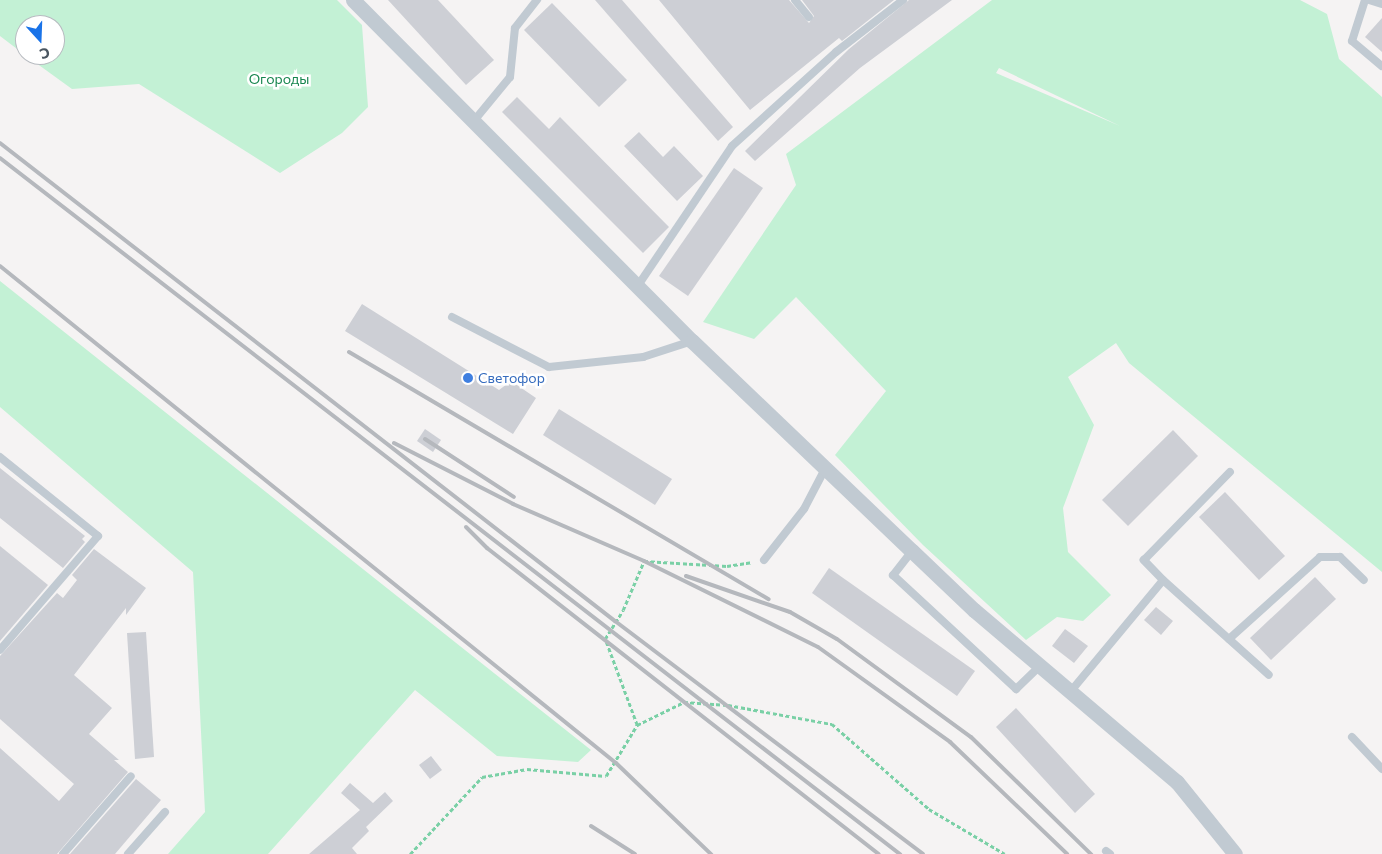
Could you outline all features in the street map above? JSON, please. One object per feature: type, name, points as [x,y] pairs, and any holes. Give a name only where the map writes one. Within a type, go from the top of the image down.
[{"type":"street","points":[[353,0],[473,122],[639,284],[692,341],[912,551],[1040,666],[1177,782],[1235,854]]},
{"type":"lane","points":[[473,122],[510,77],[516,28],[537,0]]},
{"type":"lane","points":[[795,0],[809,17]]},
{"type":"lane","points":[[639,284],[732,146],[836,52],[904,0]]},
{"type":"lane","points":[[1365,0],[1352,41],[1382,66]]},
{"type":"lane","points":[[1369,0],[1382,4]]},
{"type":"lane","points":[[452,317],[550,367],[643,357],[692,341]]},
{"type":"lane","points":[[0,458],[98,536],[0,650]]},
{"type":"lane","points":[[764,560],[804,509],[826,467]]},
{"type":"lane","points":[[1230,472],[1144,560],[1269,675]]},
{"type":"lane","points":[[912,551],[893,575],[1016,689],[1040,666]]},
{"type":"lane","points":[[1229,638],[1320,557],[1340,556],[1364,580]]},
{"type":"lane","points":[[1071,691],[1164,580]]},
{"type":"lane","points":[[1352,737],[1382,768]]},
{"type":"lane","points":[[63,854],[131,776]]},
{"type":"lane","points":[[128,854],[165,812]]},
{"type":"path","points":[[637,725],[605,639],[623,610],[644,561],[727,566],[764,560]]},
{"type":"path","points":[[410,854],[482,777],[526,769],[606,776],[637,725],[684,702],[728,705],[832,724],[929,809],[1005,854]]},
{"type":"green space","name":"Огороды","points":[[0,0],[337,0],[362,25],[368,107],[342,133],[280,173],[139,84],[72,89],[39,65],[65,65],[65,15],[15,15],[15,47],[0,36]]},
{"type":"green space","points":[[992,0],[1300,0],[1327,14],[1339,59],[1382,97],[1382,572],[1129,363],[1116,343],[1068,377],[1094,425],[1063,508],[1068,552],[1111,595],[1083,621],[1057,617],[1026,640],[923,545],[835,455],[886,391],[796,297],[754,339],[703,322],[796,185],[786,154]],"holes":[[[999,68],[1120,126],[996,73]]]},
{"type":"green space","points":[[0,281],[591,750],[578,762],[497,756],[415,690],[268,854],[168,854],[205,812],[193,572],[0,407]]},
{"type":"building","points":[[388,0],[438,0],[494,60],[466,85]]},
{"type":"building","points":[[595,0],[622,0],[733,127],[718,141]]},
{"type":"building","points":[[659,0],[789,0],[809,23],[814,16],[802,0],[894,0],[842,41],[839,38],[750,110]]},
{"type":"building","points":[[909,0],[952,0],[860,68],[755,161],[745,151],[849,49]]},
{"type":"building","points":[[552,3],[627,80],[599,107],[524,30]]},
{"type":"building","points":[[1382,18],[1382,52],[1365,37]]},
{"type":"building","points":[[517,97],[549,129],[560,117],[669,227],[643,253],[502,112]]},
{"type":"building","points":[[639,132],[663,157],[674,146],[703,176],[677,201],[624,146]]},
{"type":"building","points":[[734,168],[763,188],[688,296],[659,276]]},
{"type":"building","points":[[362,304],[499,390],[511,381],[536,398],[513,434],[345,331]]},
{"type":"building","points":[[559,409],[672,479],[655,505],[543,435]]},
{"type":"building","points":[[425,429],[441,440],[433,452],[417,441]]},
{"type":"building","points":[[1173,430],[1198,456],[1128,526],[1102,500]]},
{"type":"building","points":[[0,468],[85,536],[82,539],[85,542],[63,568],[0,518]]},
{"type":"building","points":[[1225,492],[1285,556],[1259,580],[1199,517]]},
{"type":"building","points":[[0,546],[48,585],[0,641]]},
{"type":"building","points":[[94,549],[146,588],[126,615],[126,608],[74,675],[112,708],[89,734],[119,760],[114,760],[128,772],[57,854],[0,854],[0,748],[59,801],[74,784],[0,719],[0,656],[57,593],[63,598],[77,580],[72,575]]},
{"type":"building","points":[[829,568],[975,671],[957,696],[812,593]]},
{"type":"building","points":[[1315,577],[1336,599],[1271,660],[1250,638]]},
{"type":"building","points":[[1156,607],[1173,621],[1161,635],[1144,620]]},
{"type":"building","points":[[1065,629],[1088,646],[1074,663],[1052,646]]},
{"type":"building","points":[[146,632],[154,757],[135,759],[127,633]]},
{"type":"building","points":[[1016,708],[1095,794],[1075,813],[996,727]]},
{"type":"building","points":[[431,756],[442,770],[430,779],[419,765]]},
{"type":"building","points":[[136,779],[161,800],[115,854],[70,854]]},
{"type":"building","points":[[350,783],[373,803],[385,792],[393,801],[366,827],[369,831],[352,848],[357,854],[309,854],[360,810],[341,793]]},
{"type":"railway","points":[[0,143],[615,621],[923,854]]},
{"type":"railway","points":[[0,158],[900,854]]},
{"type":"railway","points":[[0,266],[616,763],[711,854]]},
{"type":"railway","points":[[349,352],[769,599]]},
{"type":"railway","points":[[425,439],[514,497]]},
{"type":"railway","points":[[394,443],[513,504],[644,561],[818,647],[950,742],[1067,854]]},
{"type":"railway","points":[[466,527],[487,548],[878,854]]},
{"type":"railway","points":[[686,576],[790,612],[837,639],[971,737],[1091,854]]},
{"type":"railway","points":[[591,826],[635,854]]},
{"type":"place","name":"Светофор","points":[[468,378]]}]
